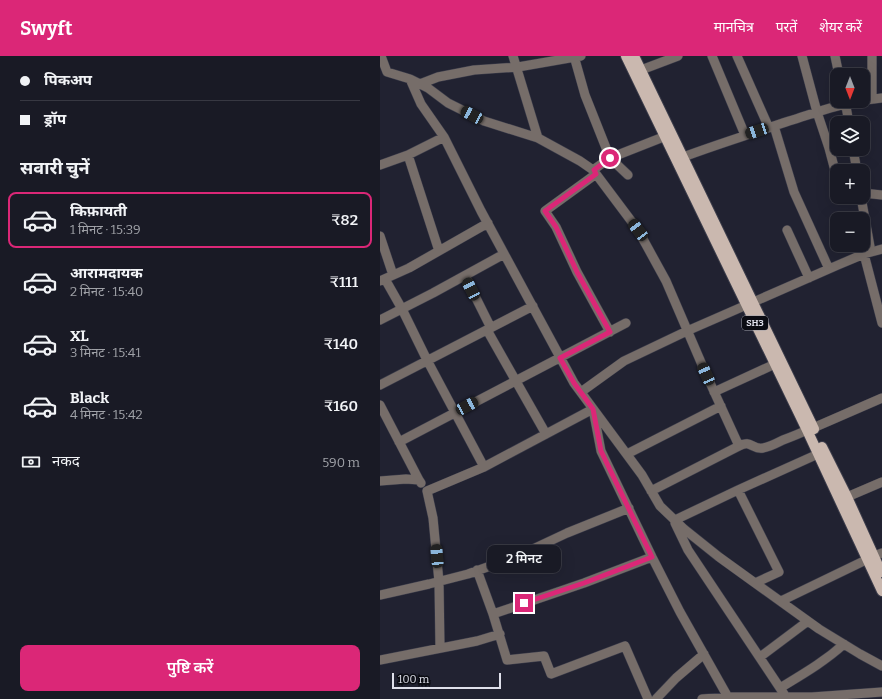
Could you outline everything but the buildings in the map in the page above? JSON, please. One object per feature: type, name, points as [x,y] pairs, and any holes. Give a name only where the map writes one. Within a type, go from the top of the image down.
[{"type":"main road","name":"SH3","points":[[626,56],[669,135],[683,157],[750,304],[775,364],[847,497],[882,574]]},
{"type":"main road","name":"SH3","points":[[634,56],[669,135],[810,429],[818,454],[874,556],[882,591]]},
{"type":"street","points":[[381,56],[387,72],[410,79],[428,88],[448,103],[484,121],[538,138],[580,161],[595,172],[638,230],[666,281],[714,392],[740,446]]},
{"type":"street","points":[[513,56],[538,138]]},
{"type":"street","points":[[420,84],[438,76],[474,70],[516,67],[576,56],[585,95],[610,158],[628,174]]},
{"type":"street","points":[[641,70],[678,56]]},
{"type":"street","points":[[712,56],[745,135]]},
{"type":"street","points":[[737,56],[771,127],[794,192],[829,269]]},
{"type":"street","points":[[802,56],[833,164]]},
{"type":"street","points":[[835,56],[838,68]]},
{"type":"street","points":[[870,78],[872,56]]},
{"type":"street","points":[[410,79],[421,104],[444,137],[504,254],[574,383],[642,475],[660,506],[719,557],[755,583],[808,621],[882,666]]},
{"type":"street","points":[[870,100],[882,98]]},
{"type":"street","points":[[683,157],[720,143],[830,107]]},
{"type":"street","points":[[610,332],[577,272],[556,227],[545,211],[595,172],[610,158],[669,135]]},
{"type":"street","points":[[380,165],[408,155],[444,137]]},
{"type":"street","points":[[408,155],[439,251]]},
{"type":"street","points":[[870,194],[882,195]]},
{"type":"street","points":[[862,204],[868,253],[882,323]]},
{"type":"street","points":[[386,278],[409,268],[488,223]]},
{"type":"street","points":[[787,230],[809,278]]},
{"type":"street","points":[[380,236],[386,278],[427,360],[484,467]]},
{"type":"street","points":[[581,392],[624,361],[687,331],[829,269],[868,253],[882,249]]},
{"type":"street","points":[[380,320],[504,254]]},
{"type":"street","points":[[465,276],[515,381],[546,434]]},
{"type":"street","points":[[380,385],[532,306]]},
{"type":"street","points":[[399,442],[626,323]]},
{"type":"street","points":[[714,392],[775,364]]},
{"type":"street","points":[[652,491],[744,443],[749,443],[757,448],[765,448],[882,398]]},
{"type":"street","points":[[380,405],[419,480],[427,491],[433,518],[439,582],[440,648]]},
{"type":"street","points":[[627,454],[721,406]]},
{"type":"street","points":[[427,491],[484,467],[593,409]]},
{"type":"street","points":[[593,409],[601,451],[680,612],[729,698]]},
{"type":"street","points":[[674,519],[818,454]]},
{"type":"street","points":[[380,481],[406,479],[419,480]]},
{"type":"street","points":[[847,497],[882,482]]},
{"type":"street","points":[[738,490],[779,572],[755,583]]},
{"type":"street","points":[[380,592],[439,582],[477,570],[518,556],[567,533],[629,508]]},
{"type":"street","points":[[674,519],[688,550],[780,688],[792,697]]},
{"type":"street","points":[[781,601],[874,556]]},
{"type":"street","points":[[493,614],[584,583],[652,557]]},
{"type":"street","points":[[477,570],[500,634],[507,660],[544,656],[551,674],[625,646],[648,699]]},
{"type":"street","points":[[760,657],[808,621]]},
{"type":"street","points":[[380,660],[477,641],[500,634]]},
{"type":"street","points":[[780,688],[823,662],[844,644]]},
{"type":"street","points":[[656,699],[676,678],[704,654]]},
{"type":"street","points":[[702,699],[868,696],[882,692]]},
{"type":"route","points":[[524,603],[584,583],[652,557],[601,451],[593,409],[574,383],[560,358],[610,332],[577,272],[556,227],[545,211],[596,174],[594,170],[610,158]]}]
